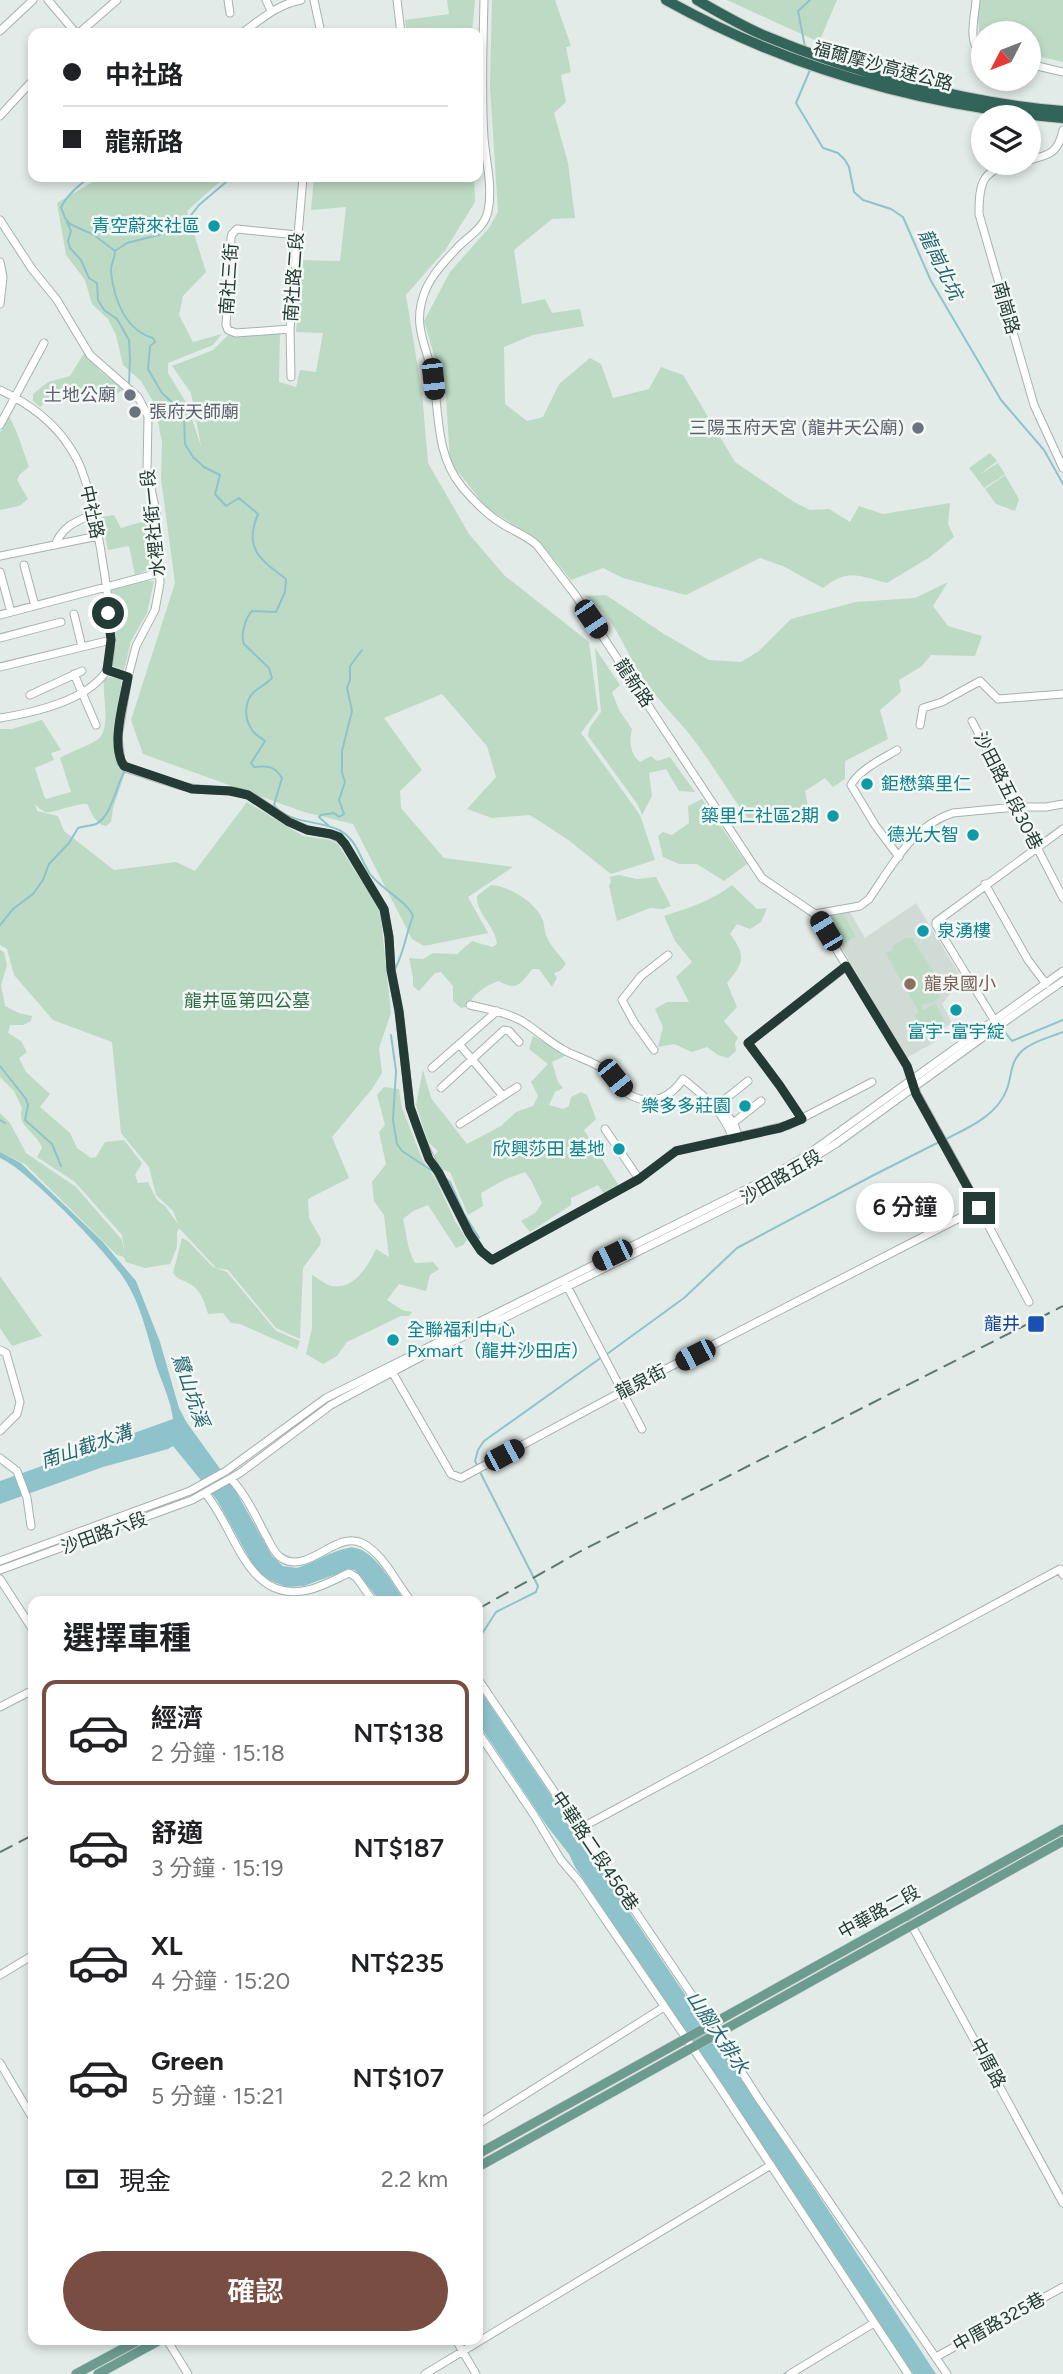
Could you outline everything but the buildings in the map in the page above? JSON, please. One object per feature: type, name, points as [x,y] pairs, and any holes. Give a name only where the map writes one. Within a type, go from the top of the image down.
[{"type":"highway","name":"福爾摩沙高速公路","points":[[666,0],[706,23],[756,45],[843,77],[991,110],[1063,118]]},
{"type":"highway","name":"福爾摩沙高速公路","points":[[696,0],[760,34],[824,59],[894,80],[968,96],[1063,111]]},
{"type":"main road","name":"中華路二段","points":[[685,2038],[1063,1829]]},
{"type":"main road","name":"中華路二段","points":[[692,2047],[1063,1840]]},
{"type":"main road","points":[[985,1871],[990,1881]]},
{"type":"main road","points":[[483,2151],[685,2038]]},
{"type":"main road","points":[[483,2164],[692,2047]]},
{"type":"main road","points":[[76,2374],[130,2345]]},
{"type":"main road","points":[[98,2374],[151,2345]]},
{"type":"street","points":[[0,32],[33,0]]},
{"type":"street","points":[[48,0],[73,28]]},
{"type":"street","points":[[83,28],[117,0]]},
{"type":"street","points":[[228,0],[230,13]]},
{"type":"street","points":[[266,0],[271,11]]},
{"type":"street","points":[[249,28],[271,11],[301,0]]},
{"type":"street","points":[[314,0],[320,28]]},
{"type":"street","points":[[397,0],[400,28]]},
{"type":"street","name":"龍新路","points":[[484,0],[484,138],[491,191],[489,209],[485,221],[446,260],[426,288],[420,319],[423,346],[433,379],[440,439],[446,458],[460,485],[488,514],[537,545],[576,596],[762,878],[815,914],[907,1066],[942,1141],[1029,1302]]},
{"type":"street","points":[[974,21],[976,0]]},
{"type":"street","points":[[1041,67],[1063,72]]},
{"type":"street","points":[[0,116],[28,85]]},
{"type":"street","points":[[1041,157],[1059,152],[1063,132]]},
{"type":"street","name":"南崗路","points":[[987,175],[979,191],[979,214],[1034,405],[1063,468]]},
{"type":"street","name":"南社路二段","points":[[291,377],[290,329],[302,182]]},
{"type":"street","name":"水裡社街一段","points":[[0,220],[57,300],[90,355],[138,397],[148,416],[147,471],[156,511],[160,583],[155,610],[136,646],[128,677],[118,739],[121,762],[124,766],[192,789],[248,795],[289,822],[307,830],[339,837],[345,844],[384,909],[410,1107],[422,1141],[469,1233],[481,1251],[492,1260],[639,1179]]},
{"type":"street","name":"南社三街","points":[[290,329],[236,333],[228,330],[226,325],[231,238],[237,229],[297,235]]},
{"type":"street","points":[[0,262],[3,277],[0,303]]},
{"type":"street","points":[[0,425],[44,343]]},
{"type":"street","name":"中社路","points":[[0,390],[44,416],[69,446],[84,476],[98,536],[105,587],[111,640],[107,670]]},
{"type":"street","points":[[55,545],[59,535],[69,524],[93,514]]},
{"type":"street","points":[[0,556],[98,536]]},
{"type":"street","points":[[24,565],[35,606]]},
{"type":"street","points":[[0,572],[11,612]]},
{"type":"street","points":[[0,615],[159,573]]},
{"type":"street","points":[[74,614],[82,647]]},
{"type":"street","points":[[0,638],[61,622]]},
{"type":"street","points":[[0,667],[111,640]]},
{"type":"street","points":[[0,718],[30,714],[83,692],[107,670],[128,677]]},
{"type":"street","points":[[30,695],[78,672],[96,725]]},
{"type":"street","points":[[920,725],[923,708],[942,702],[980,681],[998,699],[1063,694]]},
{"type":"street","name":"沙田路五段30巷","points":[[972,721],[1063,898]]},
{"type":"street","points":[[897,750],[868,768],[852,781],[851,785],[875,825],[899,857]]},
{"type":"street","points":[[815,914],[860,906],[869,899],[920,830],[943,816],[1063,804]]},
{"type":"street","points":[[996,1023],[936,925],[941,917],[1063,829]]},
{"type":"street","points":[[985,884],[1028,960],[1046,984]]},
{"type":"street","points":[[654,1050],[622,1000],[635,983],[668,955]]},
{"type":"street","points":[[802,1119],[748,1043],[846,966]]},
{"type":"street","name":"沙田路五段","points":[[592,1267],[696,1224],[760,1191],[996,1023],[1063,971]]},
{"type":"street","name":"沙田路五段","points":[[996,1023],[1063,981]]},
{"type":"street","points":[[470,1005],[520,1020],[563,1050],[579,1055],[608,1072],[634,1097],[656,1100],[670,1095],[683,1079],[706,1097],[736,1139]]},
{"type":"street","points":[[432,1068],[497,1011]]},
{"type":"street","points":[[441,1088],[504,1030],[509,1031],[519,1042]]},
{"type":"street","points":[[459,1044],[503,1096]]},
{"type":"street","points":[[736,1139],[733,1123],[720,1102],[748,1081]]},
{"type":"street","points":[[605,1129],[639,1179],[680,1150],[780,1128],[872,1082]]},
{"type":"street","points":[[460,1124],[517,1087]]},
{"type":"street","points":[[733,1123],[761,1101]]},
{"type":"street","name":"沙田路五段","points":[[592,1267],[806,1160]]},
{"type":"street","name":"龍泉街","points":[[391,1370],[451,1474],[461,1478],[623,1391],[979,1208]]},
{"type":"street","points":[[692,1215],[696,1224]]},
{"type":"street","points":[[391,1370],[458,1328],[549,1287],[564,1275],[589,1262],[594,1256],[592,1267],[565,1282],[642,1429]]},
{"type":"street","points":[[407,1596],[377,1555],[359,1542],[344,1543],[300,1562],[281,1557],[231,1479],[329,1401],[568,1288]]},
{"type":"street","points":[[474,1332],[473,1327],[503,1309]]},
{"type":"street","points":[[432,1351],[457,1336],[458,1328]]},
{"type":"street","points":[[0,1350],[6,1353],[20,1402],[17,1414],[0,1430]]},
{"type":"street","name":"沙田路六段","points":[[0,1561],[170,1500],[203,1484],[329,1401]]},
{"type":"street","points":[[0,1458],[17,1471],[27,1498],[31,1526]]},
{"type":"street","name":"沙田路六段","points":[[0,1570],[159,1513],[231,1479]]},
{"type":"street","points":[[206,1492],[251,1569],[270,1587],[302,1591],[349,1573],[356,1577],[369,1596]]},
{"type":"street","points":[[579,1829],[1060,1569],[1063,1575]]},
{"type":"street","points":[[0,1579],[28,1622]]},
{"type":"street","name":"中華路二段456巷","points":[[483,1686],[947,2374]]},
{"type":"street","points":[[0,1707],[28,1693]]},
{"type":"street","points":[[483,1739],[561,1860],[586,1892],[692,2047],[908,2374]]},
{"type":"street","name":"中厝路","points":[[911,1924],[1063,2203]]},
{"type":"street","points":[[0,1975],[28,1958]]},
{"type":"street","points":[[483,2121],[664,2007]]},
{"type":"street","points":[[0,2063],[28,2111]]},
{"type":"street","points":[[483,2340],[771,2165]]},
{"type":"street","name":"中厝路325巷","points":[[936,2357],[1063,2287]]},
{"type":"street","points":[[790,2374],[874,2323]]},
{"type":"street","points":[[170,2345],[188,2374]]},
{"type":"street","points":[[459,2345],[476,2374]]},
{"type":"street","points":[[425,2374],[475,2345]]},
{"type":"shaded area","name":"龍泉國小","points":[[916,903],[962,979],[942,1004],[952,1023],[931,1036],[935,1042],[906,1058],[821,912],[847,907],[865,938]]},
{"type":"green space","points":[[447,0],[475,0],[472,28],[406,28],[405,20],[449,14]]},
{"type":"green space","points":[[492,0],[555,0],[571,46],[566,47],[571,72],[561,75],[566,102],[554,113],[568,163],[575,218],[552,219],[514,250],[522,304],[545,299],[552,313],[580,309],[584,326],[533,335],[504,347],[505,404],[527,421],[543,417],[559,384],[590,358],[601,364],[613,398],[649,389],[661,367],[683,375],[735,462],[810,510],[829,509],[850,522],[859,506],[883,514],[950,503],[948,524],[954,537],[930,557],[887,583],[854,575],[840,578],[823,588],[783,566],[760,558],[686,595],[623,578],[603,568],[571,580],[539,541],[487,508],[450,462],[446,396],[424,321],[450,272],[489,228],[498,212],[490,87]]},
{"type":"green space","points":[[727,0],[837,0],[819,42]]},
{"type":"green space","points":[[976,0],[1063,0],[1063,62],[1041,57],[1041,21],[978,21]]},
{"type":"green space","points":[[93,182],[219,182],[187,211],[206,272],[183,296],[179,315],[193,342],[222,334],[213,345],[168,363],[168,373],[187,404],[201,446],[191,393],[172,366],[213,350],[228,335],[280,334],[279,382],[296,387],[300,370],[316,372],[323,333],[296,332],[302,260],[340,261],[346,207],[311,210],[314,182],[474,182],[475,202],[446,249],[406,295],[422,393],[428,463],[469,534],[505,576],[589,642],[598,710],[581,733],[640,815],[655,860],[611,874],[567,839],[530,815],[492,818],[467,809],[496,777],[487,746],[442,694],[384,718],[422,770],[400,791],[401,808],[444,858],[513,867],[468,897],[488,933],[424,946],[412,939],[353,824],[304,812],[143,754],[131,720],[175,583],[161,479],[162,442],[154,403],[141,381],[123,365],[116,335],[108,319],[92,304],[85,280],[66,255],[57,203]]},
{"type":"green space","points":[[85,352],[100,371],[125,389],[109,398],[101,389],[85,401],[80,391],[57,393],[40,407],[33,401],[33,394],[48,382],[70,376]]},
{"type":"green space","points":[[9,416],[29,467],[17,480],[28,499],[19,506],[0,510],[0,433]]},
{"type":"green space","points":[[990,453],[997,461],[979,475],[998,463],[1005,474],[984,488],[969,468]]},
{"type":"green space","points":[[1005,475],[1019,499],[1015,511],[996,504],[985,489]]},
{"type":"green space","points":[[114,515],[121,528],[152,519],[155,567],[135,575],[129,546],[108,550],[101,517]]},
{"type":"green space","points":[[154,581],[147,613],[131,641],[124,670],[113,666],[109,588]]},
{"type":"green space","points":[[948,582],[933,606],[948,626],[982,636],[975,656],[931,655],[922,666],[899,680],[901,692],[880,710],[888,739],[845,761],[845,779],[833,787],[825,778],[805,791],[810,817],[798,824],[780,814],[752,824],[697,744],[643,678],[605,615],[585,596],[606,595],[709,660],[741,662],[759,651],[791,619],[856,602],[915,598]]},
{"type":"green space","points":[[595,648],[620,685],[612,692],[619,710],[632,729],[634,755],[640,762],[651,756],[657,761],[670,757],[695,792],[679,791],[666,769],[649,773],[652,796],[642,815],[638,805],[588,736],[590,727],[601,712]]},
{"type":"green space","name":"龍井區第四公墓","points":[[104,679],[121,679],[114,745],[119,767],[126,770],[111,822],[106,826],[99,823],[87,804],[48,812],[35,804],[37,811],[58,816],[64,831],[114,870],[176,862],[195,871],[247,802],[303,836],[330,840],[338,844],[380,910],[391,1013],[379,1048],[382,1073],[332,1137],[349,1178],[308,1199],[309,1218],[321,1239],[320,1245],[303,1268],[300,1339],[276,1328],[228,1270],[216,1268],[179,1228],[177,1247],[170,1264],[145,1268],[126,1262],[124,1257],[117,1255],[25,1164],[0,1152],[0,1113],[10,1123],[26,1153],[76,1187],[122,1240],[125,1255],[122,1235],[75,1182],[37,1157],[42,1148],[24,1125],[22,1108],[14,1091],[0,1077],[0,950],[4,952],[7,965],[1,985],[5,1006],[32,1016],[31,1021],[23,1025],[10,1025],[8,1033],[21,1041],[27,1052],[19,1058],[26,1072],[50,1094],[40,1107],[70,1133],[77,1148],[91,1158],[96,1157],[105,1142],[124,1140],[142,1163],[135,1175],[138,1183],[148,1182],[157,1200],[178,1224],[173,1211],[156,1195],[149,1167],[121,1133],[112,1042],[53,1020],[14,975],[7,949],[0,945],[0,729],[12,729],[42,720],[61,750],[51,753],[54,760],[35,768],[44,796],[46,799],[71,792],[60,758],[102,735],[105,721]]},
{"type":"green space","points":[[702,799],[747,864],[724,881],[697,864],[679,864],[663,857],[658,836],[663,832],[672,835],[689,823],[688,806]]},
{"type":"green space","points":[[619,875],[637,879],[656,877],[671,906],[663,909],[650,908],[617,921],[609,886],[610,877]]},
{"type":"green space","points":[[491,885],[521,897],[540,914],[549,941],[566,964],[554,973],[557,978],[552,987],[539,969],[532,969],[515,986],[499,981],[484,988],[472,998],[467,1007],[461,1008],[453,1001],[453,986],[441,972],[435,973],[419,991],[413,986],[409,958],[423,959],[433,953],[457,954],[472,941],[492,947],[497,944],[496,937],[477,902],[477,896]]},
{"type":"green space","points":[[732,885],[757,909],[767,908],[761,922],[750,929],[737,924],[730,934],[739,948],[741,960],[727,983],[737,1007],[724,1021],[738,1038],[735,1043],[736,1051],[728,1058],[707,1047],[692,1052],[674,1044],[658,1047],[663,1027],[655,1009],[667,1002],[689,1002],[676,977],[692,962],[675,941],[664,916],[708,900]]},
{"type":"green space","points":[[842,912],[856,937],[842,945],[828,920]]},
{"type":"green space","points":[[906,938],[912,938],[942,985],[936,1000],[921,1005],[924,1010],[935,1003],[944,1020],[924,1031],[915,1015],[919,1012],[885,952],[891,951],[894,945]]},
{"type":"green space","points":[[533,1036],[567,1055],[552,1062],[558,1082],[563,1088],[555,1092],[549,1105],[563,1109],[569,1106],[571,1097],[581,1092],[587,1095],[596,1119],[584,1130],[619,1186],[605,1195],[598,1185],[571,1198],[571,1205],[530,1232],[521,1221],[535,1213],[542,1203],[525,1172],[481,1193],[483,1206],[468,1215],[450,1172],[440,1169],[433,1157],[438,1151],[428,1142],[416,1105],[423,1070],[431,1098],[467,1144],[501,1126],[516,1112],[533,1106],[538,1096],[531,1082],[548,1064],[529,1049]]},
{"type":"green space","points":[[384,1087],[399,1089],[402,1108],[422,1159],[467,1240],[456,1248],[428,1205],[403,1219],[415,1263],[433,1262],[439,1269],[430,1275],[426,1291],[399,1284],[387,1300],[402,1310],[412,1312],[409,1316],[401,1316],[347,1342],[337,1356],[323,1364],[306,1354],[312,1328],[312,1275],[329,1285],[340,1286],[353,1281],[359,1275],[376,1249],[389,1257],[384,1215],[374,1201],[372,1182],[386,1164],[379,1132],[385,1125],[377,1095]]},
{"type":"green space","points":[[182,1238],[213,1267],[227,1272],[276,1331],[300,1341],[297,1349],[240,1324],[231,1323],[223,1313],[208,1314],[199,1292],[173,1273]]},
{"type":"green space","points":[[0,1276],[42,1336],[12,1346],[0,1328]]},
{"type":"water","points":[[0,1152],[21,1163],[102,1241],[136,1281],[160,1342],[179,1408],[234,1488],[272,1556],[283,1566],[297,1568],[348,1548],[357,1548],[373,1558],[401,1596],[376,1596],[355,1570],[350,1569],[304,1586],[286,1587],[267,1579],[254,1567],[217,1500],[173,1446],[103,1467],[0,1504],[0,1481],[173,1419],[139,1309],[123,1277],[65,1212],[13,1165],[0,1158]]},
{"type":"water","points":[[483,1694],[758,2103],[936,2374],[913,2374],[575,1867],[569,1854],[483,1730]]},
{"type":"waterway","name":"龍崗北坑","points":[[805,47],[798,11],[810,0]]},
{"type":"waterway","name":"龍崗北坑","points":[[810,70],[796,103],[823,148],[838,153],[845,160],[854,192],[863,200],[891,209],[903,217],[931,281],[1001,400],[1044,450],[1063,484]]},
{"type":"waterway","points":[[84,182],[61,207],[65,218],[70,224],[94,235],[115,251],[111,272],[118,303],[128,321],[155,342],[150,346],[148,369],[162,393],[184,417],[185,444],[193,457],[204,467],[220,475],[215,494],[226,506],[239,498],[258,514],[253,536],[257,552],[286,579],[285,592],[276,612],[252,611],[243,631],[244,644],[269,668],[272,678],[254,692],[247,705],[249,726],[265,741],[251,763],[254,767],[273,769],[282,778],[274,805],[280,811],[295,819],[331,827],[345,834],[354,844],[370,874],[410,911],[413,916],[395,969]]},
{"type":"waterway","points":[[115,251],[127,243],[170,232],[184,224],[199,205],[226,182]]},
{"type":"waterway","points":[[67,222],[71,231],[68,241],[70,248],[81,260],[89,278],[97,283],[98,300],[104,310],[117,319],[129,340],[129,384]]},
{"type":"waterway","points":[[330,827],[319,817],[334,813],[339,817],[344,814],[339,800],[345,782],[342,773],[342,751],[352,711],[347,688],[350,666],[362,650]]},
{"type":"waterway","points":[[0,925],[13,909],[33,894],[43,880],[49,864],[69,843],[78,828],[96,824],[106,815],[123,769]]},
{"type":"waterway","points":[[1004,1031],[1012,1041],[1063,1020]]},
{"type":"waterway","points":[[944,1140],[981,1120],[996,1107],[1007,1089],[1016,1059],[1023,1050],[1063,1032]]},
{"type":"waterway","points":[[391,1035],[396,1071],[393,1120],[397,1144],[402,1151],[434,1172]]},
{"type":"waterway","points":[[0,1066],[26,1099],[28,1105],[25,1120],[52,1144],[61,1166]]},
{"type":"waterway","points":[[0,1120],[5,1123]]},
{"type":"waterway","points":[[607,1354],[684,1298],[737,1248],[939,1142]]},
{"type":"waterway","points":[[444,1177],[450,1182],[464,1214],[479,1238]]},
{"type":"waterway","points":[[478,1467],[475,1461],[484,1441],[602,1357]]},
{"type":"waterway","points":[[480,1472],[538,1586],[536,1592],[496,1612],[483,1632]]},
{"type":"waterway","points":[[784,2374],[789,2371]]},
{"type":"railway","points":[[483,1606],[581,1551],[1063,1306]]},
{"type":"railway","points":[[0,1852],[28,1838]]},
{"type":"place","name":"青空蔚來社區","points":[[214,226]]},
{"type":"place","name":"土地公廟","points":[[130,395]]},
{"type":"place","name":"張府天師廟","points":[[135,412]]},
{"type":"place","name":"三陽玉府天宮 (龍井天公廟)","points":[[918,428]]},
{"type":"place","name":"鉅懋築里仁","points":[[867,784]]},
{"type":"place","name":"築里仁社區2期","points":[[833,816]]},
{"type":"place","name":"德光大智","points":[[973,835]]},
{"type":"place","name":"泉湧樓","points":[[923,931]]},
{"type":"place","name":"龍泉國小","points":[[910,984]]},
{"type":"place","name":"富宇-富宇綻","points":[[956,1010]]},
{"type":"place","name":"樂多多莊園","points":[[745,1106]]},
{"type":"place","name":"欣興莎田 基地","points":[[619,1149]]},
{"type":"place","name":"龍井","points":[[1036,1324]]},
{"type":"place","name":"全聯福利中心 Pxmart（龍井沙田店）","points":[[393,1340]]},
{"type":"route","points":[[108,613],[111,640],[107,670],[128,677],[118,739],[124,766],[192,789],[248,795],[289,822],[307,830],[339,837],[384,909],[410,1107],[429,1159],[439,1173],[469,1233],[481,1251],[492,1260],[639,1179],[676,1151],[780,1128],[802,1119],[748,1043],[846,966],[907,1066],[916,1094],[979,1208]]},
{"type":"water label","name":"鷺山坑溪","points":[[191,1390]]},
{"type":"water label","name":"南山截水溝","points":[[86,1446]]},
{"type":"water label","name":"山腳大排水","points":[[718,2032]]}]
